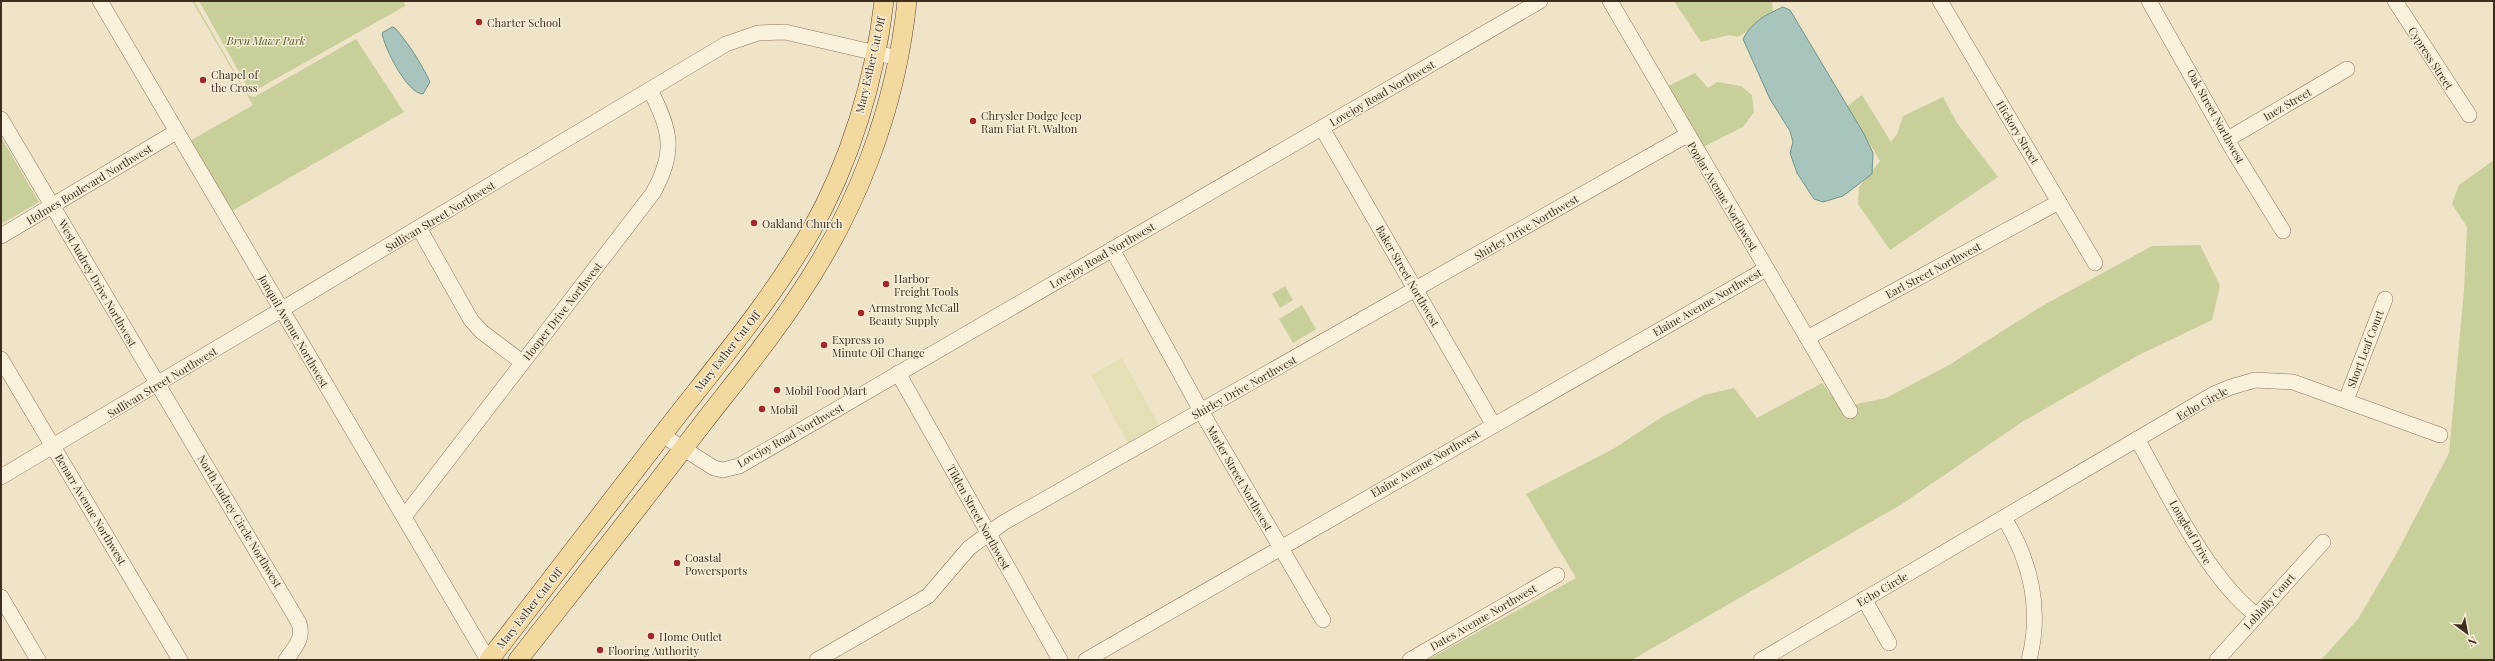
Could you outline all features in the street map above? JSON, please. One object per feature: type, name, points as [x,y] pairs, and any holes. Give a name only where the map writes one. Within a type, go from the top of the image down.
[{"type":"main road","name":"Mary Esther Cut Off","points":[[488,660],[763,304],[790,266],[817,220],[838,173],[857,122],[876,52],[884,1]]},
{"type":"main road","points":[[518,660],[777,328],[821,261],[838,230],[864,175],[884,119],[898,58],[907,1]]},
{"type":"main road","points":[[817,220],[838,230]]},
{"type":"street","name":"Jonquil Avenue Northwest","points":[[100,1],[488,660]]},
{"type":"street","name":"Lovejoy Road Northwest","points":[[662,435],[714,468],[729,469],[740,466],[1540,1]]},
{"type":"street","name":"Poplar Avenue Northwest","points":[[1610,1],[1687,135],[1850,411]]},
{"type":"street","name":"Hickory Street","points":[[1940,1],[2095,263]]},
{"type":"street","name":"Oak Street Northwest","points":[[2149,1],[2228,139],[2283,231]]},
{"type":"street","name":"Cypress Street","points":[[2395,1],[2468,115]]},
{"type":"street","name":"Sullivan Street Northwest","points":[[1,477],[726,44],[758,33],[785,32],[898,58]]},
{"type":"street","name":"Inez Street","points":[[2228,139],[2347,70]]},
{"type":"street","name":"Hooper Drive Northwest","points":[[404,517],[522,362],[639,213],[662,177],[667,163],[669,140],[663,115],[650,90]]},
{"type":"street","name":"West Audrey Drive Northwest","points":[[1,120],[157,384]]},
{"type":"street","name":"Baker Street Northwest","points":[[1322,128],[1493,424]]},
{"type":"street","name":"Holmes Boulevard Northwest","points":[[1,236],[176,132]]},
{"type":"street","name":"Shirley Drive Northwest","points":[[817,660],[928,596],[969,548],[988,533],[1687,135]]},
{"type":"street","name":"Earl Street Northwest","points":[[1807,338],[2059,202]]},
{"type":"street","points":[[419,228],[471,320],[482,332],[522,362]]},
{"type":"street","name":"Marler Street Northwest","points":[[1112,250],[1201,411],[1323,620]]},
{"type":"street","name":"Elaine Avenue Northwest","points":[[1086,660],[1766,268]]},
{"type":"street","name":"Short Leaf Court","points":[[2346,400],[2385,299]]},
{"type":"street","name":"Benarr Avenue Northwest","points":[[1,359],[180,660]]},
{"type":"street","name":"Tilden Street Northwest","points":[[898,373],[1060,660]]},
{"type":"street","name":"Echo Circle","points":[[1761,660],[2214,394],[2234,385],[2254,380],[2293,382],[2346,400],[2440,436]]},
{"type":"street","name":"North Audrey Circle Northwest","points":[[157,384],[300,623],[302,631],[301,640],[286,660]]},
{"type":"street","name":"Longleaf Drive","points":[[2137,439],[2216,574],[2242,605],[2256,615]]},
{"type":"street","points":[[2004,518],[2021,549],[2031,582],[2035,617],[2029,660]]},
{"type":"street","name":"Loblolly Court","points":[[2217,660],[2322,542]]},
{"type":"street","name":"Dates Avenue Northwest","points":[[1410,660],[1557,574]]},
{"type":"street","points":[[1,598],[38,660]]},
{"type":"street","points":[[1864,599],[1889,643]]},
{"type":"shaded area","points":[[1122,358],[1160,427],[1129,445],[1091,375]]},
{"type":"green space","points":[[192,1],[194,1],[248,95],[254,97],[356,39],[404,112],[230,212],[188,142],[253,105]]},
{"type":"green space","name":"Bryn Mawr Park","points":[[199,1],[404,1],[405,6],[251,93]]},
{"type":"green space","points":[[1674,1],[1772,1],[1773,15],[1738,37],[1729,35],[1701,42]]},
{"type":"green space","points":[[1695,73],[1708,88],[1717,82],[1741,86],[1752,95],[1754,112],[1743,127],[1701,148],[1666,87]]},
{"type":"green space","points":[[1862,95],[1891,142],[1897,134],[1903,116],[1943,97],[1957,123],[1998,177],[1890,250],[1858,204],[1859,187],[1880,161],[1847,106]]},
{"type":"green space","points":[[1,137],[39,202],[1,224]]},
{"type":"green space","points":[[2494,160],[2494,660],[2321,660],[2358,619],[2394,558],[2449,453],[2464,290],[2467,227],[2452,204],[2459,185]]},
{"type":"green space","points":[[2200,245],[2220,286],[2212,320],[2139,355],[2022,422],[1902,504],[1632,660],[1427,660],[1576,578],[1526,494],[1613,449],[1662,417],[1704,395],[1734,388],[1757,418],[1822,383],[1849,418],[1857,413],[1852,405],[1886,398],[1949,365],[2042,306],[2152,246]]},
{"type":"green space","points":[[1285,286],[1293,300],[1280,308],[1272,294]]},
{"type":"green space","points":[[1302,305],[1316,329],[1293,343],[1279,319]]},
{"type":"water","points":[[1783,7],[1790,10],[1864,134],[1873,153],[1872,174],[1843,196],[1823,202],[1814,199],[1797,173],[1790,153],[1793,142],[1790,131],[1770,99],[1743,39],[1751,28],[1760,20]]},
{"type":"water","points":[[392,27],[395,28],[410,47],[430,82],[423,94],[417,92],[410,86],[397,69],[387,48],[382,33]]},
{"type":"place","name":"Charter School","points":[[479,22]]},
{"type":"place","name":"Chapel of the Cross","points":[[203,80]]},
{"type":"place","name":"Chrysler Dodge Jeep Ram Fiat Ft. Walton","points":[[973,121]]},
{"type":"place","name":"Oakland Church","points":[[754,223]]},
{"type":"place","name":"Harbor Freight Tools","points":[[886,284]]},
{"type":"place","name":"Armstrong McCall Beauty Supply","points":[[861,313]]},
{"type":"place","name":"Express 10 Minute Oil Change","points":[[824,345]]},
{"type":"place","name":"Mobil Food Mart","points":[[777,390]]},
{"type":"place","name":"Mobil","points":[[762,409]]},
{"type":"place","name":"Coastal Powersports","points":[[677,563]]},
{"type":"place","name":"Home Outlet","points":[[651,636]]},
{"type":"place","name":"Flooring Authority","points":[[600,650]]}]
